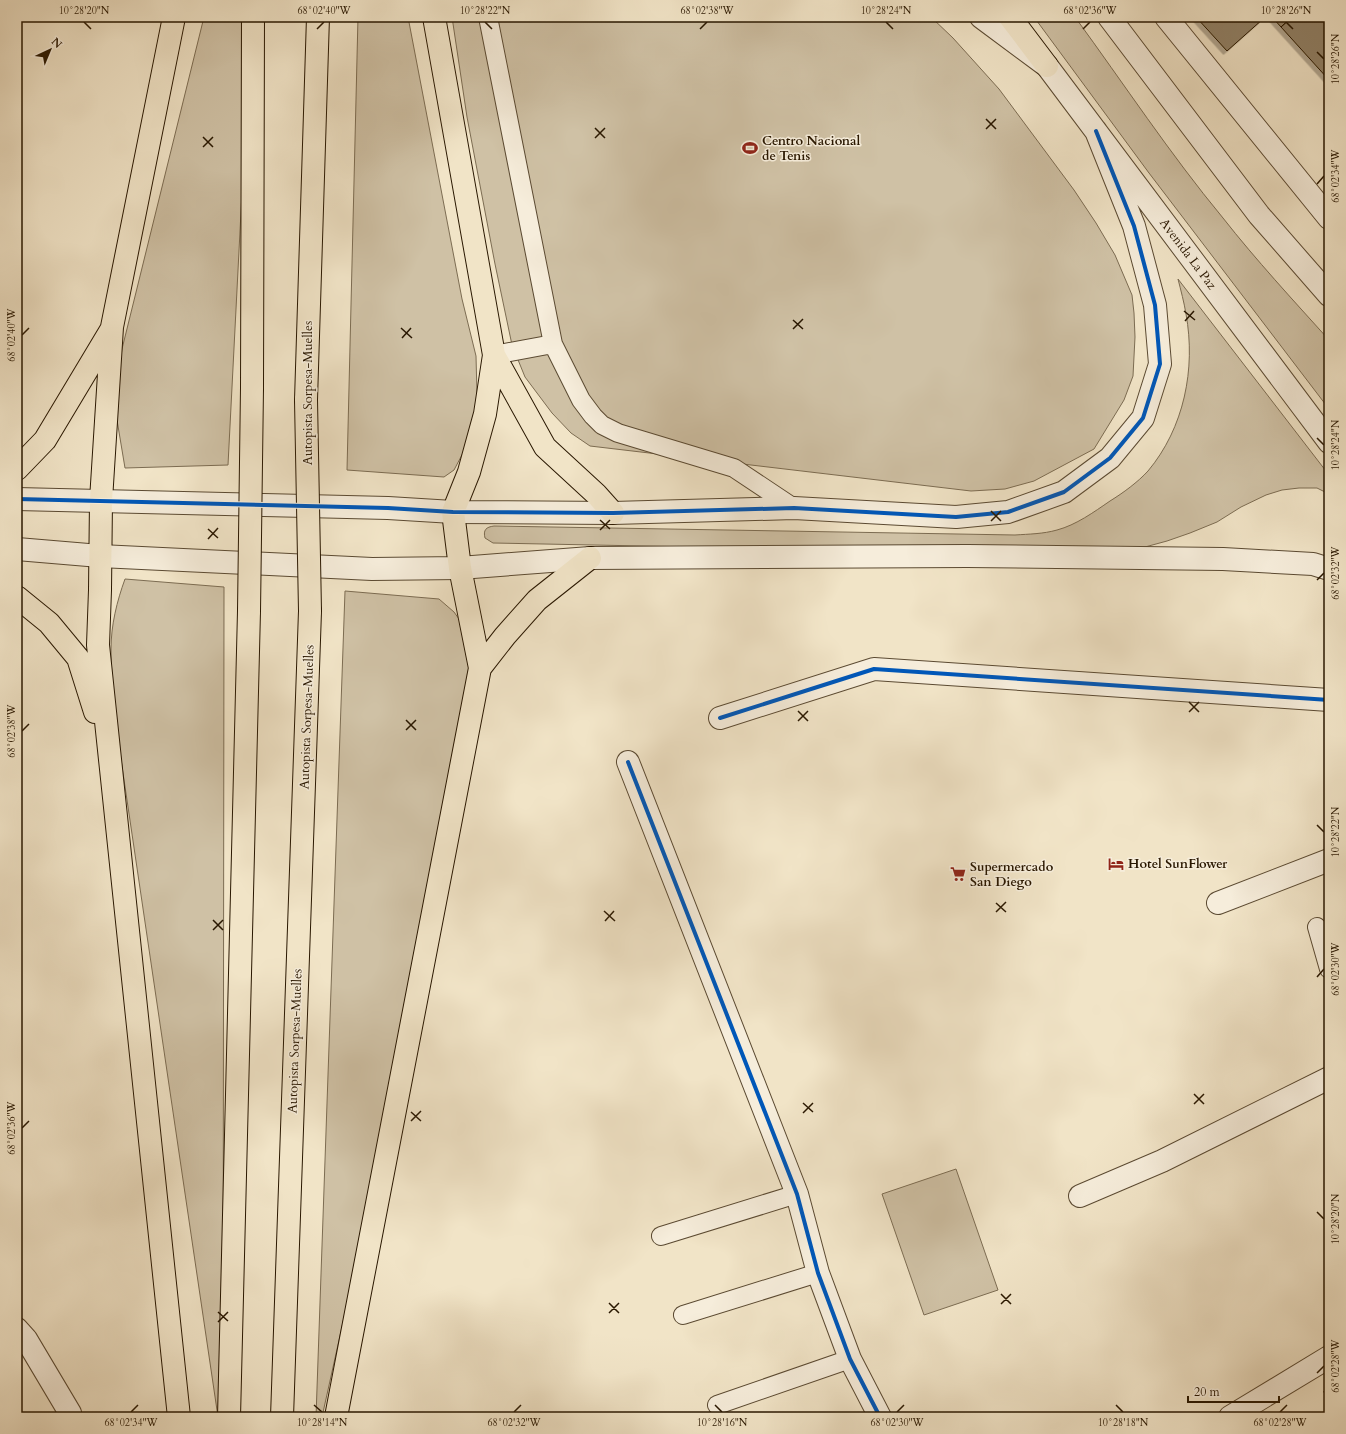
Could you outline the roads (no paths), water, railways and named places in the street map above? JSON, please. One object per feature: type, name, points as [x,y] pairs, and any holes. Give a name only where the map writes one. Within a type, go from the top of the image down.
[{"type":"main road","points":[[174,17],[112,327],[101,500],[98,645],[108,753],[179,1417]]},
{"type":"main road","points":[[229,1417],[249,612],[252,388],[253,17]]},
{"type":"main road","name":"Autopista Sorpesa-Muelles","points":[[282,1417],[310,611],[306,400],[318,17]]},
{"type":"main road","points":[[336,1417],[480,668],[460,568],[453,512],[469,472],[485,414],[494,355],[434,17]]},
{"type":"main road","points":[[1010,17],[1047,66]]},
{"type":"main road","points":[[17,469],[45,440],[112,327]]},
{"type":"main road","points":[[494,355],[545,447],[596,494],[613,513]]},
{"type":"main road","points":[[480,668],[505,636],[537,600],[590,558]]},
{"type":"main road","points":[[17,597],[49,623],[78,658],[108,753]]},
{"type":"street","name":"Avenida La Paz","points":[[981,17],[1047,66],[1329,442]]},
{"type":"street","points":[[1109,17],[1259,215],[1329,295]]},
{"type":"street","points":[[1166,17],[1329,218]]},
{"type":"street","points":[[17,499],[388,508],[453,512],[613,513],[794,508],[956,517],[1008,512],[1064,492],[1110,458],[1143,418],[1160,364],[1155,305],[1134,226],[1096,131]]},
{"type":"street","points":[[17,549],[100,556],[372,569],[460,568],[590,558],[967,556],[1223,559],[1313,564],[1329,569]]},
{"type":"street","points":[[720,718],[874,669],[1329,700]]},
{"type":"street","points":[[628,762],[797,1194],[818,1273],[850,1359],[880,1417]]},
{"type":"street","points":[[1218,903],[1329,860]]},
{"type":"street","points":[[1080,1196],[1162,1161],[1329,1078]]},
{"type":"street","points":[[17,1329],[26,1339],[71,1417]]},
{"type":"street","points":[[1230,1417],[1329,1357]]},
{"type":"lane","points":[[488,17],[553,344],[581,400],[602,425],[618,433],[734,468],[794,508]]},
{"type":"lane","points":[[494,355],[553,344]]},
{"type":"lane","points":[[1317,927],[1329,969]]},
{"type":"lane","points":[[661,1236],[797,1194]]},
{"type":"lane","points":[[683,1315],[818,1273]]},
{"type":"lane","points":[[717,1405],[850,1359]]},
{"type":"place","name":"Centro Nacional de Tenis","points":[[750,148]]},
{"type":"place","name":"Hotel SunFlower","points":[[1116,864]]},
{"type":"place","name":"Supermercado San Diego","points":[[958,874]]}]
